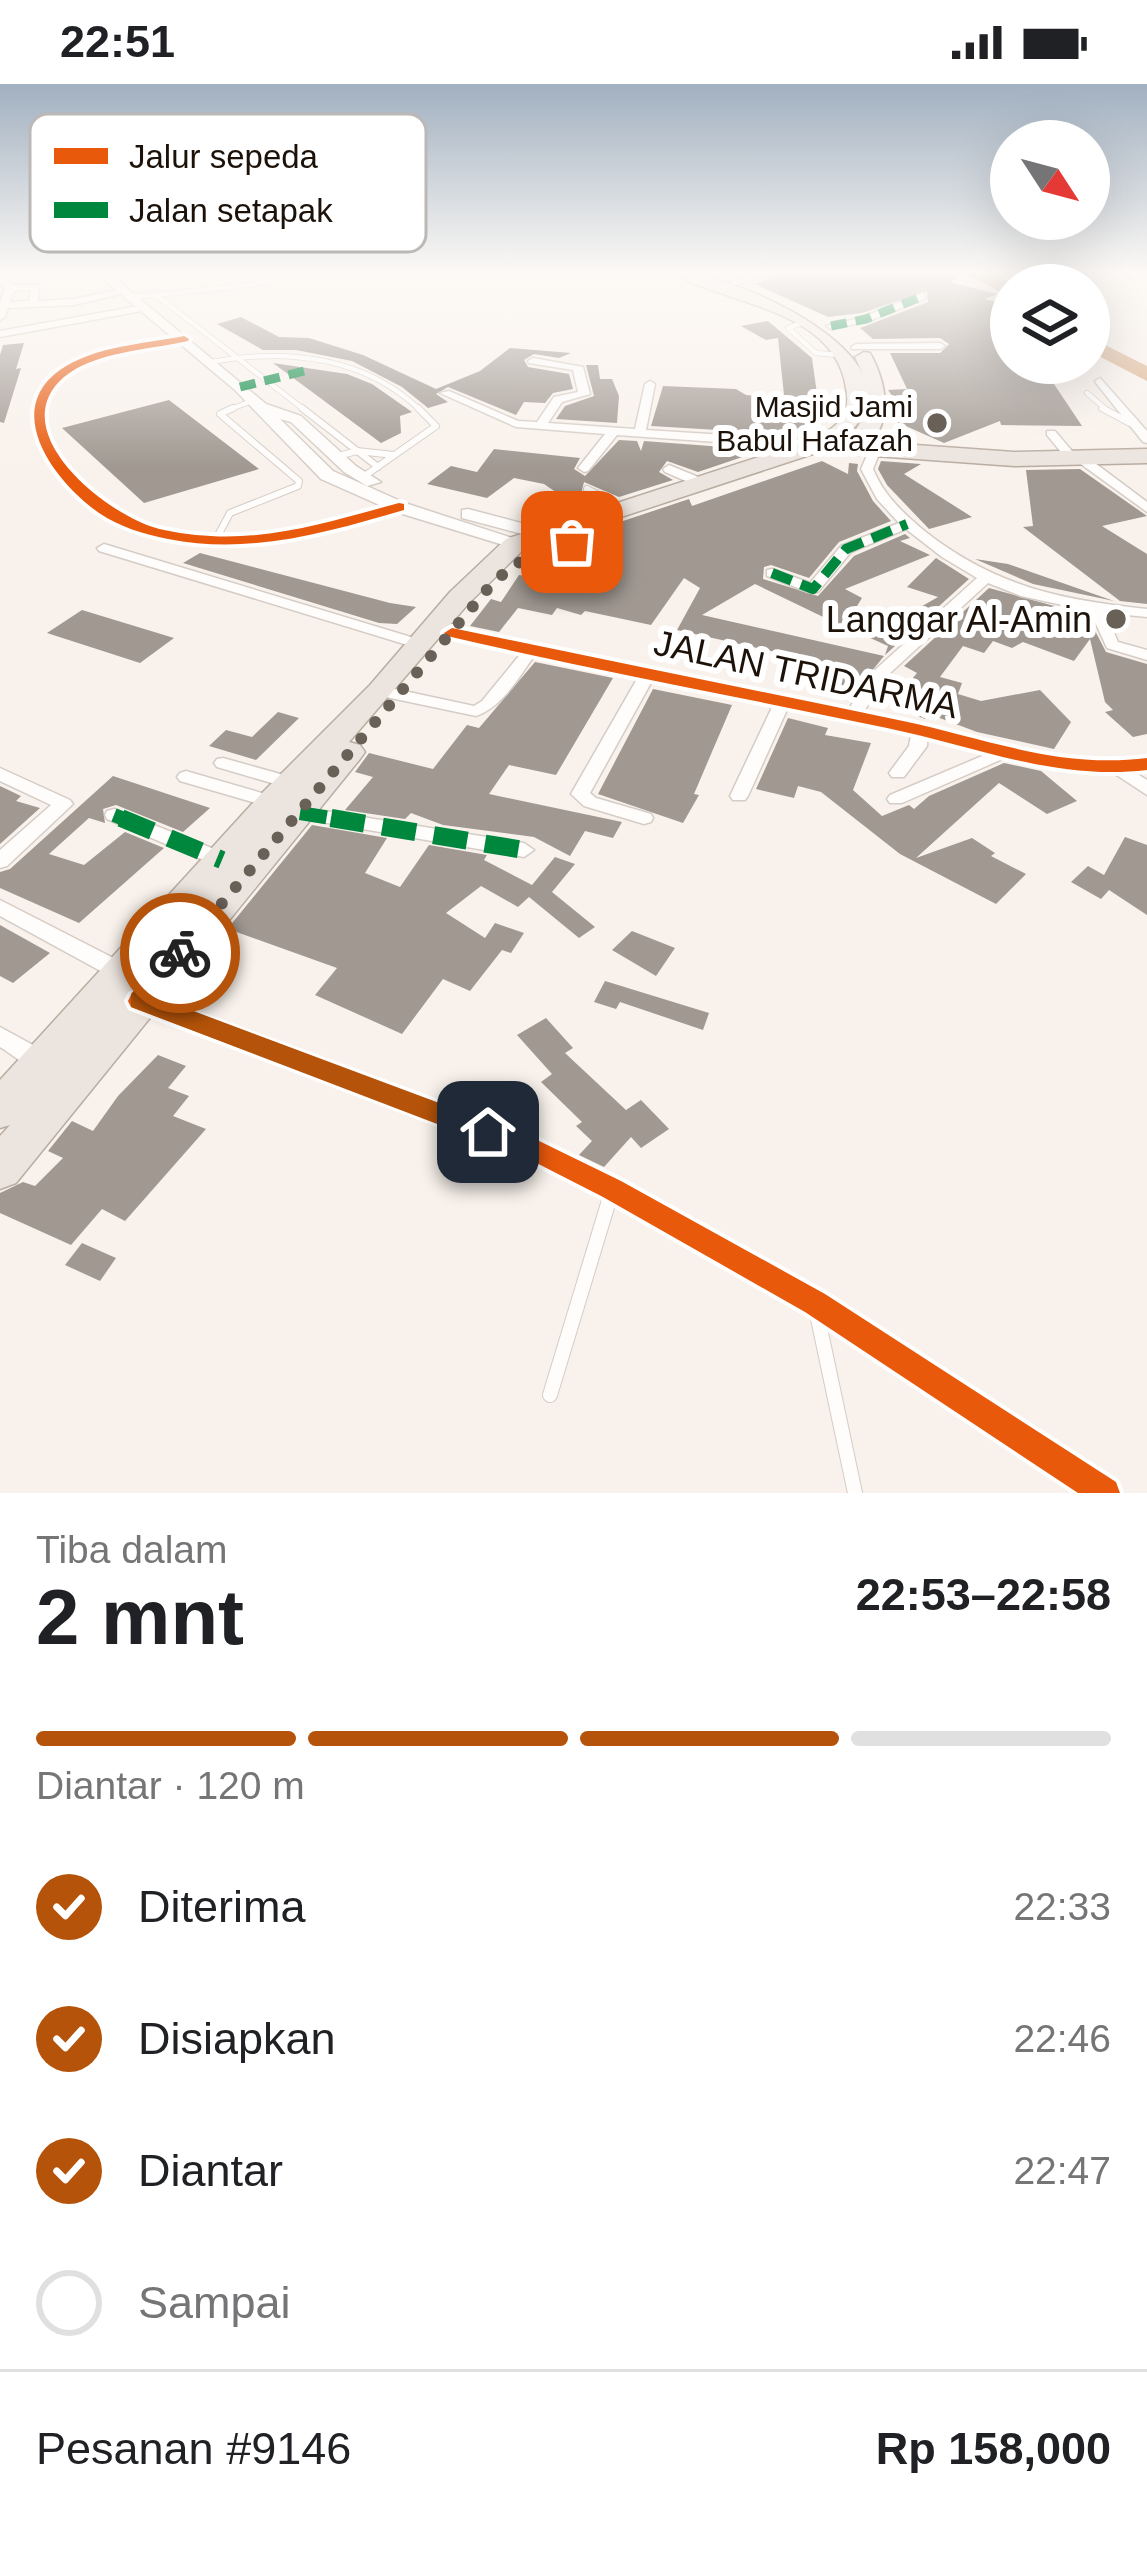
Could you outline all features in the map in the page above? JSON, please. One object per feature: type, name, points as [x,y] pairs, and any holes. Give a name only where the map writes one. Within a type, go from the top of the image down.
[{"type":"highway","points":[[390,693],[419,644],[545,543],[860,437]]},
{"type":"highway","points":[[0,1169],[222,860],[452,633],[513,565],[545,543],[625,509],[684,476],[860,437],[1078,460],[1147,456]]},
{"type":"highway","points":[[0,1110],[45,1063],[132,987],[288,799]]},
{"type":"main road","points":[[824,336],[850,351]]},
{"type":"main road","points":[[838,336],[873,374],[879,403],[870,429],[860,437]]},
{"type":"main road","points":[[850,351],[860,437]]},
{"type":"street","points":[[180,336],[258,404],[311,463],[355,491],[462,528],[545,543]]},
{"type":"street","points":[[184,339],[107,356],[58,376],[41,394],[37,434],[43,448],[105,512],[147,530],[215,541],[292,537],[399,507]]},
{"type":"street","points":[[850,351],[940,346]]},
{"type":"street","points":[[533,361],[578,367],[584,394],[558,399],[542,425]]},
{"type":"street","points":[[1102,384],[1147,439]]},
{"type":"street","points":[[640,431],[650,385]]},
{"type":"street","points":[[446,393],[496,417],[542,425],[817,445]]},
{"type":"street","points":[[496,417],[507,401]]},
{"type":"street","points":[[784,402],[860,437],[868,473],[907,524],[984,579],[1028,596],[1147,613]]},
{"type":"street","points":[[258,404],[296,419],[334,457],[412,497],[545,543]]},
{"type":"street","points":[[584,468],[615,429]]},
{"type":"street","points":[[1051,433],[1078,460],[1147,508]]},
{"type":"street","points":[[311,463],[334,457]]},
{"type":"street","points":[[462,528],[479,517]]},
{"type":"street","points":[[772,574],[813,589],[846,549],[907,524]]},
{"type":"street","points":[[104,548],[419,644]]},
{"type":"street","points":[[852,716],[882,672],[984,579]]},
{"type":"street","points":[[1096,608],[1112,645],[1147,655]]},
{"type":"street","name":"JALAN TRIDARMA","points":[[452,633],[920,730],[1052,764],[1147,764]]},
{"type":"street","points":[[390,693],[470,711],[488,705],[532,649]]},
{"type":"street","points":[[644,818],[590,802],[580,794],[649,673]]},
{"type":"street","points":[[739,796],[783,701]]},
{"type":"street","points":[[898,773],[918,746],[920,730]]},
{"type":"street","points":[[896,799],[1001,753]]},
{"type":"street","points":[[223,763],[288,799]]},
{"type":"street","points":[[1118,767],[1147,789]]},
{"type":"street","points":[[0,774],[64,804],[0,861]]},
{"type":"street","points":[[186,777],[524,850]]},
{"type":"street","points":[[114,815],[222,860]]},
{"type":"street","points":[[0,908],[132,987],[524,1145],[612,1189],[814,1303],[1105,1493]]},
{"type":"street","points":[[0,1036],[45,1063]]},
{"type":"lane","points":[[209,336],[236,356],[357,451],[371,472],[436,426],[380,382],[313,355],[236,356],[211,362]]},
{"type":"lane","points":[[1087,393],[1103,409],[1130,422]]},
{"type":"lane","points":[[215,541],[230,514],[298,486],[299,481],[220,413],[258,404]]},
{"type":"lane","points":[[334,457],[357,451],[397,455]]},
{"type":"lane","points":[[587,489],[625,509]]},
{"type":"lane","points":[[550,1395],[612,1189]]},
{"type":"lane","points":[[814,1303],[855,1493]]},
{"type":"building","points":[[238,336],[309,338],[363,355],[436,389],[480,371],[510,348],[571,353],[559,358],[534,354],[524,360],[528,367],[569,374],[573,389],[553,393],[545,403],[524,402],[516,415],[448,387],[436,394],[448,402],[428,408],[402,387],[352,361],[296,350],[263,350]]},
{"type":"building","points":[[758,336],[786,336],[812,358],[818,401],[784,395],[778,338]]},
{"type":"building","points":[[869,336],[990,336],[990,384],[1054,384],[1082,426],[1001,425],[1000,421],[944,443],[890,419],[905,414],[888,390],[907,389],[890,353],[940,353],[949,344],[940,338]]},
{"type":"building","points":[[24,343],[16,369],[21,368],[4,423],[0,422],[3,345]]},
{"type":"building","points":[[273,363],[347,374],[372,384],[412,412],[400,416],[401,433],[381,443]]},
{"type":"building","points":[[586,365],[598,365],[600,379],[612,379],[619,396],[617,423],[556,419],[565,406],[594,396]]},
{"type":"building","points":[[663,386],[736,389],[746,395],[776,398],[779,408],[821,417],[786,434],[651,426]]},
{"type":"building","points":[[169,400],[259,469],[144,503],[62,428]]},
{"type":"building","points":[[619,440],[637,441],[641,451],[644,441],[763,450],[698,472],[667,461],[659,472],[673,480],[619,497],[584,482],[581,494],[599,504],[582,510],[544,484],[514,478],[487,498],[427,484],[451,466],[477,472],[494,449],[580,458],[574,469],[585,476]]},
{"type":"building","points":[[822,461],[848,474],[849,463],[858,464],[873,501],[891,521],[839,542],[809,578],[771,565],[764,567],[763,579],[818,596],[854,556],[905,534],[910,538],[900,541],[930,555],[845,589],[862,598],[844,627],[755,584],[702,615],[884,656],[855,692],[833,683],[847,668],[677,630],[700,588],[684,578],[651,625],[585,611],[581,615],[557,608],[552,615],[518,608],[499,632],[470,626],[491,599],[501,602],[519,575],[533,577],[559,551],[574,551],[585,539],[613,530],[608,526],[689,499],[692,506]]},
{"type":"building","points":[[881,461],[921,464],[904,474],[972,517],[929,529],[887,485],[878,469]]},
{"type":"building","points":[[1080,469],[1147,516],[1102,526],[1147,554],[1147,604],[1120,601],[1023,527],[1033,526],[1026,470]]},
{"type":"building","points":[[200,553],[416,607],[397,624],[379,623],[183,563]]},
{"type":"building","points":[[936,558],[969,579],[885,655],[888,646],[868,637],[938,597],[907,587]]},
{"type":"building","points":[[975,559],[1008,564],[1114,601],[1033,584]]},
{"type":"building","points":[[989,588],[1087,615],[1106,652],[1147,664],[1147,734],[1133,737],[1105,712],[1113,710],[1105,702],[1090,639],[1074,661],[1023,642],[1012,648],[993,641],[984,653],[963,646],[940,677],[962,683],[958,694],[981,701],[1040,690],[1071,722],[1054,749],[977,732],[929,714],[925,719],[890,705],[917,673],[904,666]]},
{"type":"building","points":[[82,610],[174,638],[140,663],[47,633]]},
{"type":"building","points":[[535,662],[613,678],[556,775],[509,765],[489,794],[622,822],[613,838],[585,831],[570,856],[534,837],[443,825],[411,813],[405,819],[345,810],[373,777],[355,772],[369,753],[433,769],[467,725],[479,728]]},
{"type":"building","points":[[653,689],[732,705],[694,794],[699,795],[683,823],[598,794]]},
{"type":"building","points":[[278,712],[299,718],[256,760],[209,746],[226,730],[252,737]]},
{"type":"building","points":[[788,718],[828,728],[825,735],[871,743],[853,790],[882,816],[909,805],[914,809],[929,796],[1004,763],[1041,771],[1077,801],[1047,814],[999,783],[916,858],[972,838],[995,853],[991,856],[1026,874],[996,904],[900,854],[821,792],[798,786],[794,798],[756,789]]},
{"type":"building","points":[[113,776],[210,808],[183,832],[116,805],[103,809],[105,823],[89,818],[49,854],[84,865],[125,832],[164,848],[79,923],[0,888],[0,872],[10,869]]},
{"type":"building","points":[[0,786],[21,796],[16,801],[40,808],[0,844]]},
{"type":"building","points":[[312,825],[387,838],[365,873],[400,887],[429,845],[487,855],[484,860],[532,885],[555,857],[575,864],[552,892],[595,927],[579,938],[529,897],[518,907],[481,886],[446,913],[485,938],[495,923],[524,933],[511,953],[502,950],[470,991],[443,979],[402,1034],[315,995],[337,968],[231,930],[211,949]]},
{"type":"building","points":[[1125,837],[1147,845],[1147,915],[1109,890],[1101,899],[1071,882],[1088,866],[1104,875]]},
{"type":"building","points":[[0,925],[50,953],[13,983],[0,976]]},
{"type":"building","points":[[632,931],[675,948],[656,976],[612,950]]},
{"type":"building","points":[[605,981],[709,1013],[703,1030],[620,1002],[616,1009],[594,1002]]},
{"type":"building","points":[[546,1018],[573,1048],[565,1053],[626,1110],[641,1100],[669,1129],[641,1148],[631,1137],[604,1167],[579,1155],[592,1141],[576,1126],[582,1122],[541,1082],[552,1074],[517,1035]]},
{"type":"building","points":[[158,1055],[186,1066],[168,1088],[189,1096],[173,1116],[206,1129],[125,1221],[102,1209],[71,1245],[0,1213],[0,1193],[23,1182],[35,1186],[63,1158],[48,1151],[72,1121],[93,1131],[118,1096]]},
{"type":"building","points":[[82,1243],[116,1258],[100,1281],[65,1265]]},
{"type":"waterway","points":[[1110,355],[1147,375]]},
{"type":"marked path","points":[[240,387],[304,371]]},
{"type":"marked path","points":[[772,573],[813,589],[846,549],[907,524]]},
{"type":"marked path","points":[[300,813],[524,850]]},
{"type":"marked path","points":[[114,815],[222,860]]},
{"type":"cycle path","points":[[184,339],[89,360],[61,374],[44,392],[38,412],[41,434],[51,456],[84,495],[132,525],[154,532],[235,542],[306,533],[399,507]]},
{"type":"cycle path","points":[[452,633],[912,728],[1057,764],[1087,768],[1147,764]]},
{"type":"cycle path","points":[[139,1001],[524,1145],[612,1189],[815,1303],[1105,1493]]},
{"type":"way so far","points":[[180,953],[491,585],[513,565],[572,542]]},
{"type":"place","name":"Masjid Jami Babul Hafazah","points":[[937,423]]},
{"type":"place","name":"Langgar Al-Amin","points":[[1116,619]]},
{"type":"route","points":[[180,953],[139,1001],[488,1132]]}]
